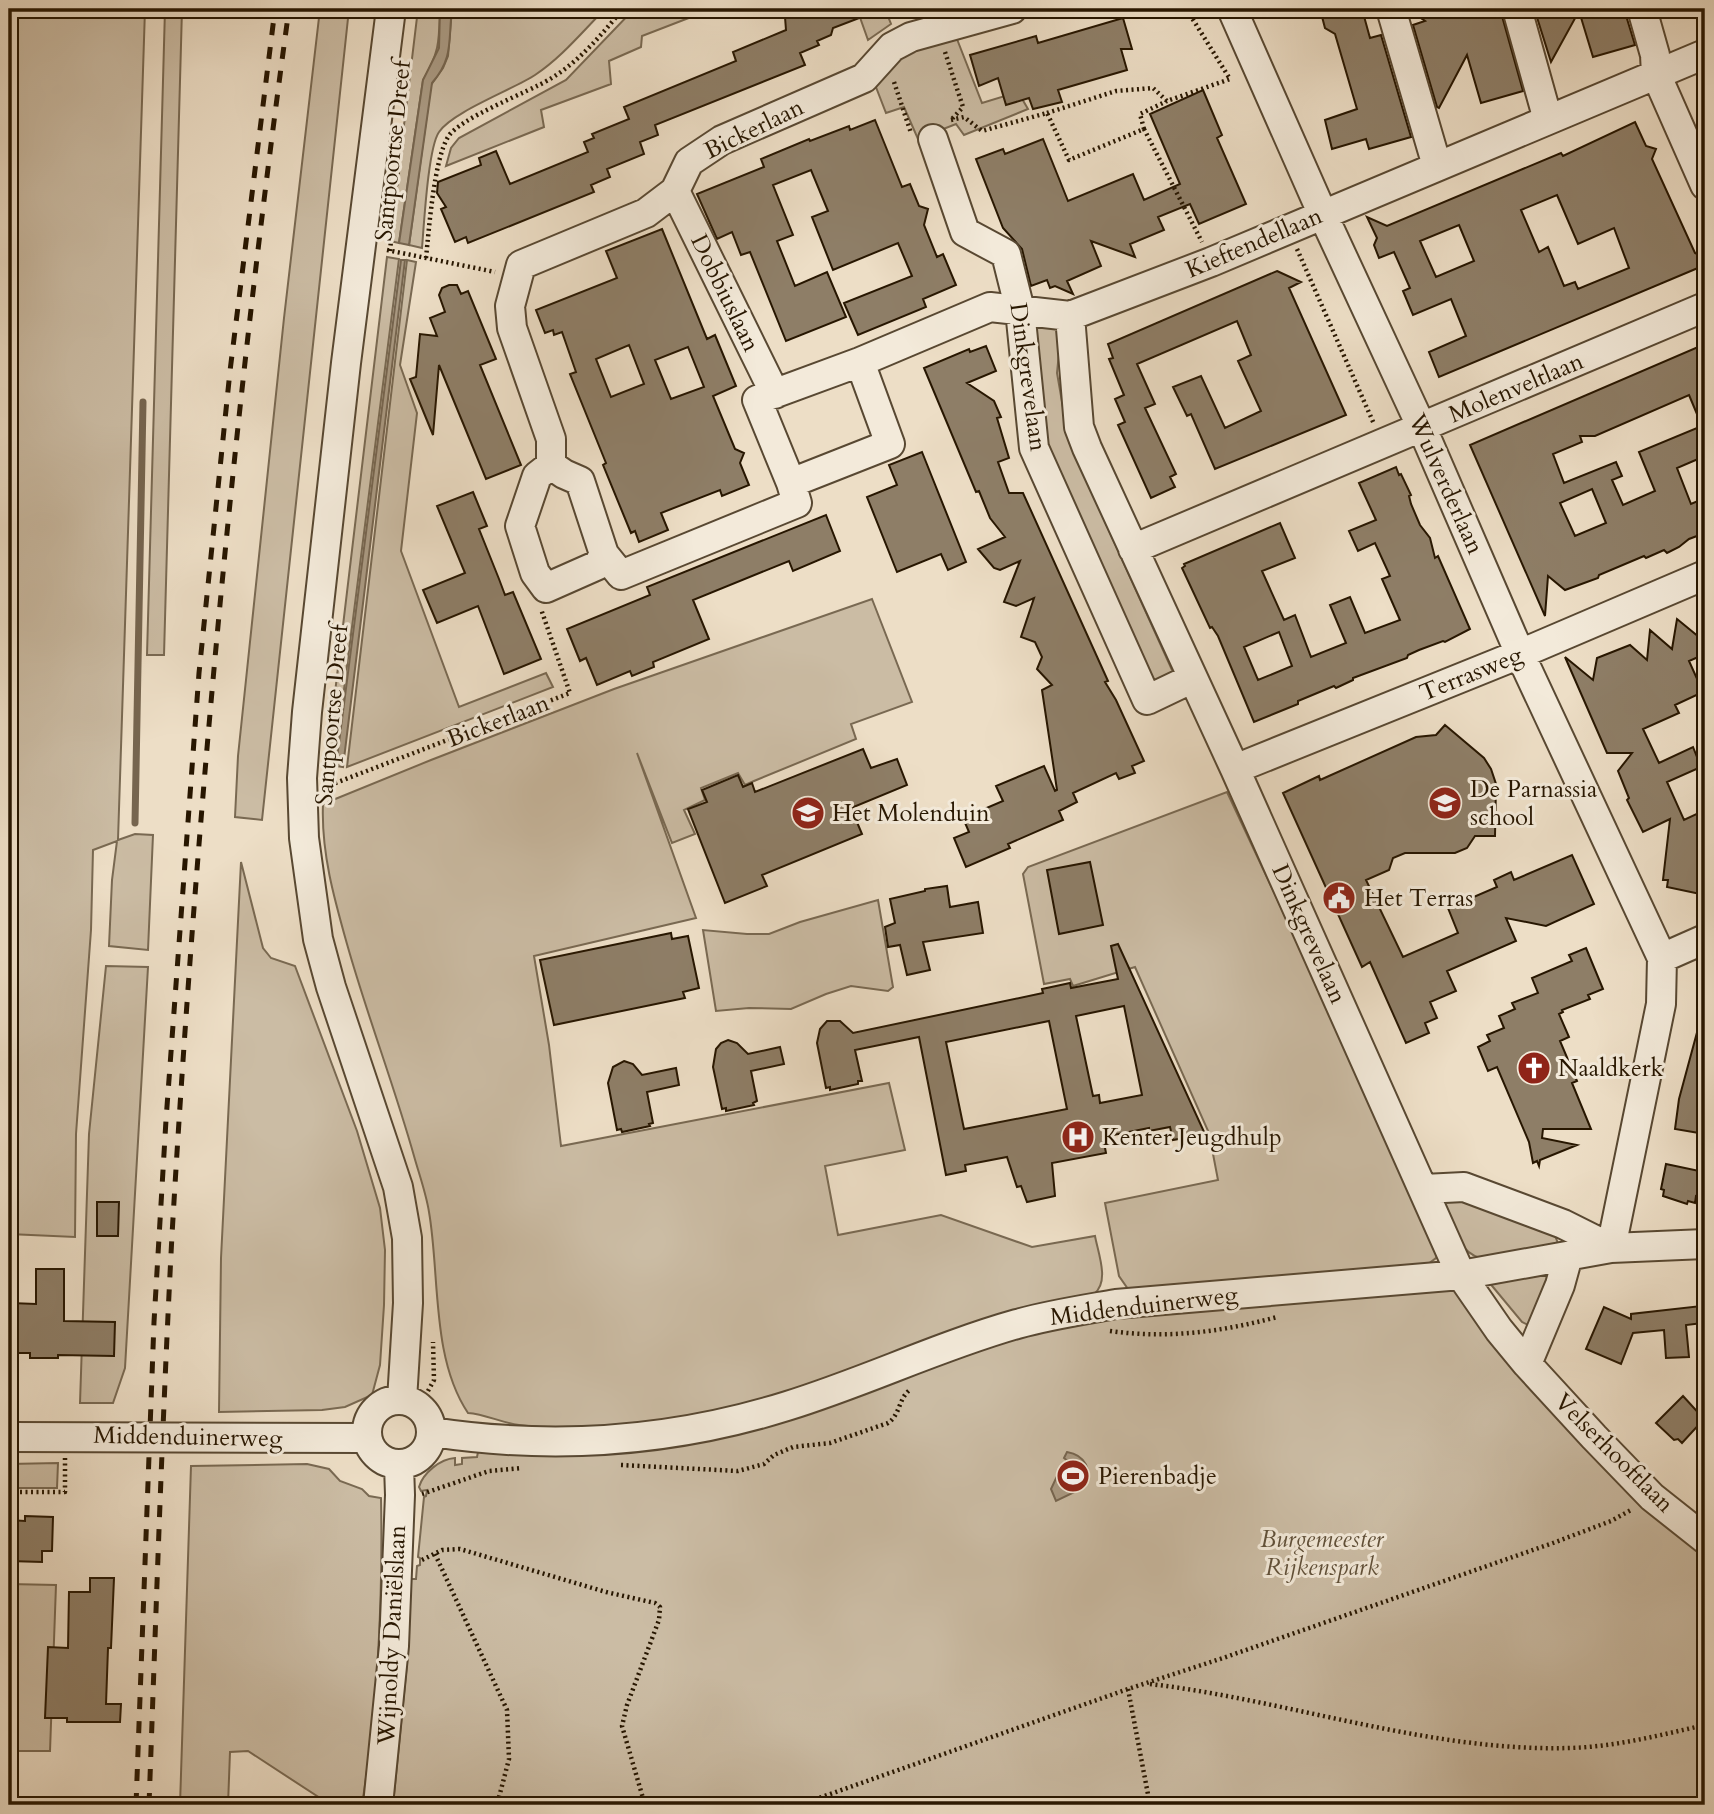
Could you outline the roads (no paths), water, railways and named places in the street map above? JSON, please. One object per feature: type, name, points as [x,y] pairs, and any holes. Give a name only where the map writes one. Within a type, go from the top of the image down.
[{"type":"street","name":"Santpoortse Dreef","points":[[390,9],[307,712],[303,778],[304,838],[318,939],[331,987],[398,1187],[407,1238],[408,1303],[418,1413]]},
{"type":"street","name":"Bickerlaan","points":[[551,465],[551,439],[512,328],[510,306],[521,265],[646,213],[675,191],[689,162],[700,154],[722,140],[864,78],[892,47],[911,37],[1012,9]]},
{"type":"street","name":"Wulverderlaan","points":[[1232,9],[1323,215],[1422,428],[1520,654],[1662,958]]},
{"type":"street","points":[[1391,9],[1437,166]]},
{"type":"street","points":[[1517,9],[1548,120]]},
{"type":"street","points":[[1642,9],[1655,55],[1656,74],[1705,185]]},
{"type":"street","name":"Kieftendellaan","points":[[1070,316],[1212,262],[1705,54]]},
{"type":"street","name":"Dinkgrevelaan","points":[[942,130],[965,232],[1006,254],[1020,310],[1034,447],[1147,701],[1191,679]]},
{"type":"street","name":"Dobbiuslaan","points":[[675,191],[775,394]]},
{"type":"street","points":[[604,554],[598,565],[546,587],[535,573],[520,526],[537,476],[551,465],[580,481],[604,554],[621,575],[797,503],[757,400],[860,362],[990,307],[1070,316]]},
{"type":"street","name":"Molenveltlaan","points":[[1133,549],[1705,307]]},
{"type":"street","name":"Dinkgrevelaan","points":[[1070,316],[1079,427],[1461,1275]]},
{"type":"street","points":[[791,483],[890,444],[860,362]]},
{"type":"street","name":"Terrasweg","points":[[1235,769],[1520,654],[1705,575]]},
{"type":"street","points":[[1424,1189],[1464,1187],[1563,1224],[1611,1248],[1661,1004],[1662,958],[1705,939]]},
{"type":"street","name":"Middenduinerweg","points":[[418,1413],[502,1441],[538,1443],[668,1434],[787,1406],[1017,1324],[1115,1304],[1461,1275],[1611,1248],[1705,1244]]},
{"type":"street","points":[[1527,1364],[1560,1285],[1568,1256]]},
{"type":"street","name":"Velserhooftlaan","points":[[1461,1275],[1499,1330],[1594,1437],[1652,1497],[1705,1539]]},
{"type":"street","points":[[390,1401],[418,1413],[429,1444],[422,1455],[412,1462],[399,1465],[378,1457],[367,1438],[370,1417],[376,1409],[390,1401]]},
{"type":"street","name":"Middenduinerweg","points":[[9,1437],[367,1438]]},
{"type":"street","name":"Wijnoldy Daniëlslaan","points":[[379,1805],[394,1646],[399,1465]]},
{"type":"waterway","points":[[135,823],[143,402]]},
{"type":"railway","points":[[136,1805],[154,1322],[199,673],[230,371],[275,9]]},
{"type":"railway","points":[[149,1805],[168,1306],[205,774],[250,314],[289,9]]},
{"type":"place","name":"De Parnassia school","points":[[1445,803]]},
{"type":"place","name":"Het Molenduin","points":[[808,813]]},
{"type":"place","name":"Het Terras","points":[[1339,898]]},
{"type":"place","name":"Naaldkerk","points":[[1534,1068]]},
{"type":"place","name":"Kenter Jeugdhulp","points":[[1078,1137]]},
{"type":"place","name":"Pierenbadje","points":[[1073,1476]]},
{"type":"park label","name":"Burgemeester Rijkenspark","points":[[1322,1553]]}]
